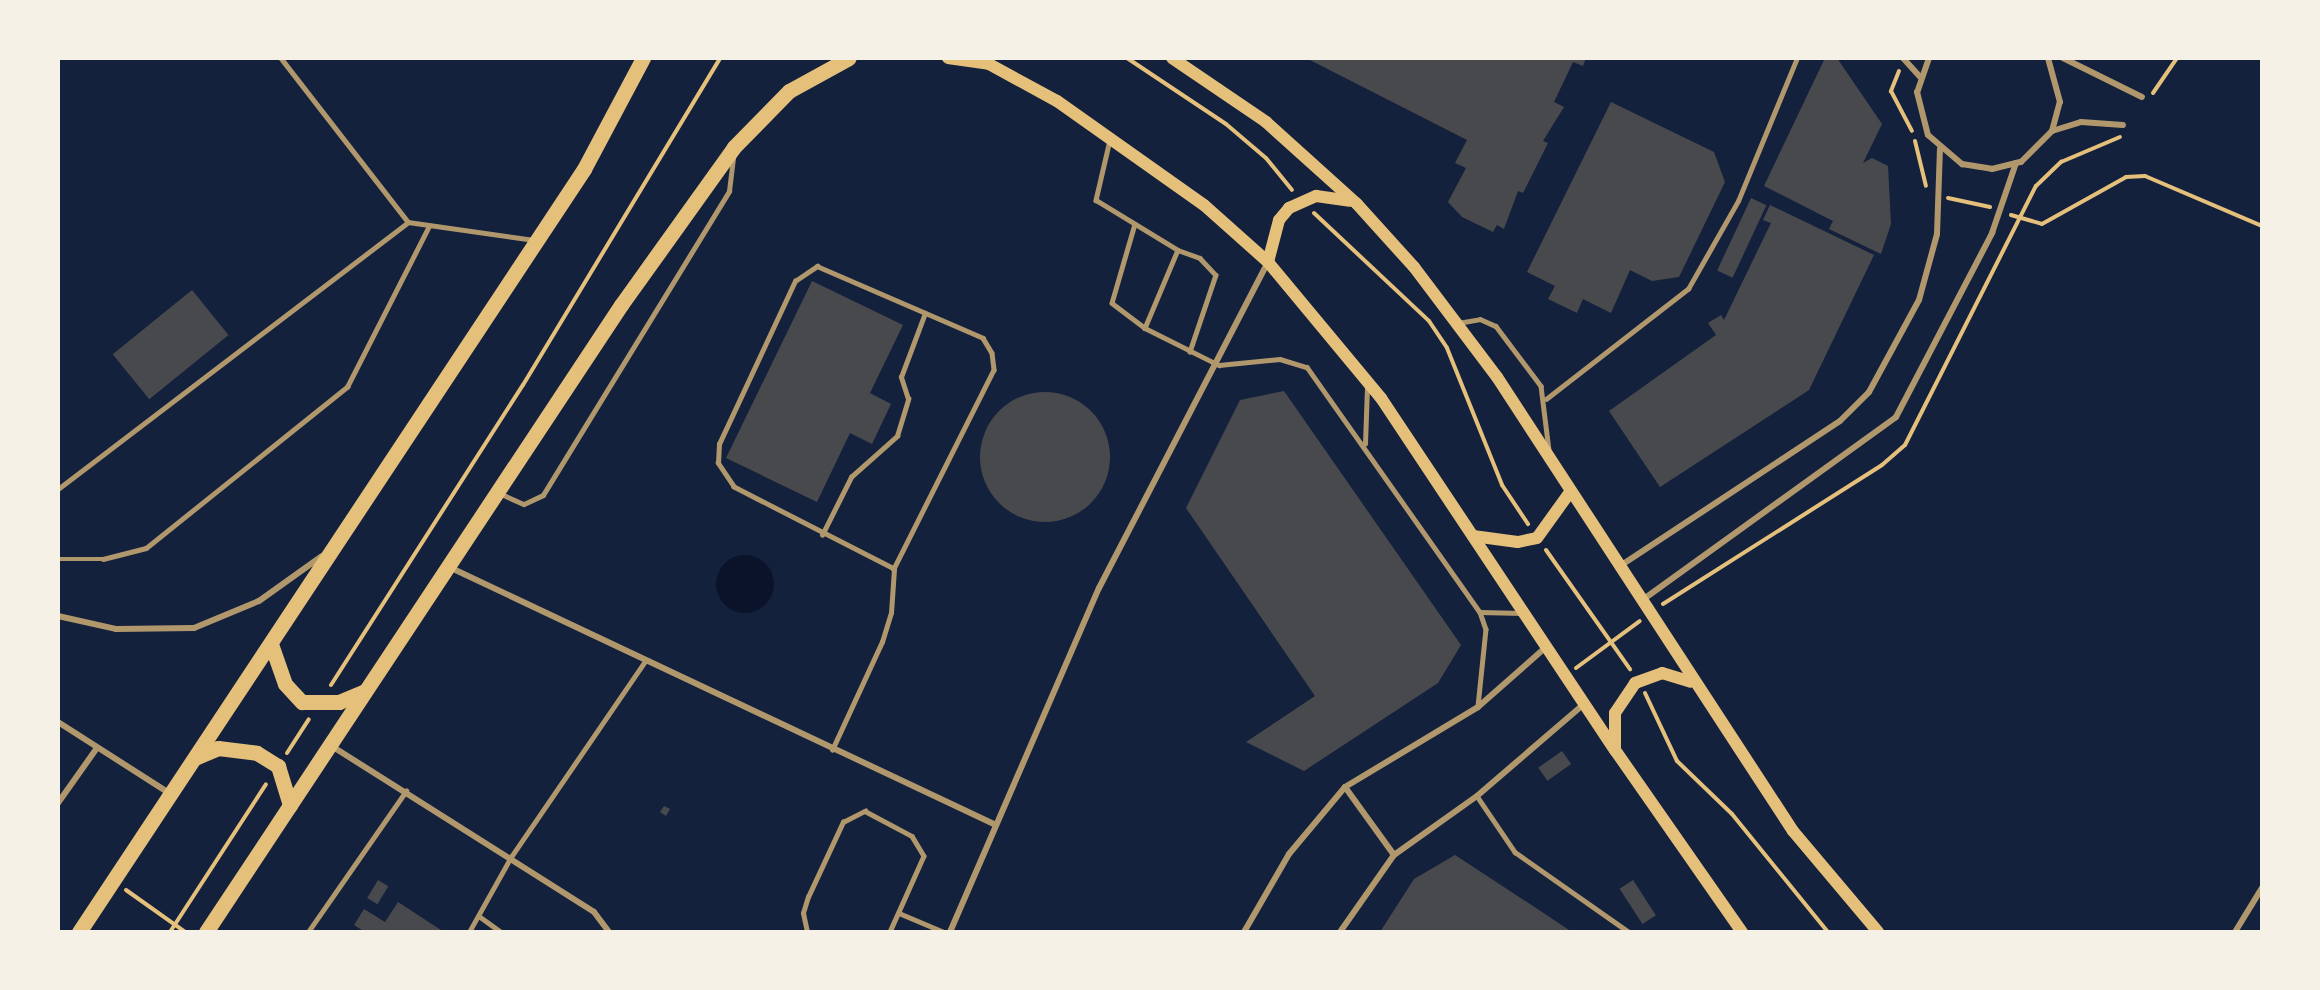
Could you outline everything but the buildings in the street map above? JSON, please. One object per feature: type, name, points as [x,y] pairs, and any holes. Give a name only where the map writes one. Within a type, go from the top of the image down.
[{"type":"main road","points":[[80,932],[584,169],[643,58]]},
{"type":"main road","points":[[206,932],[497,492],[734,147],[789,91],[849,58]]},
{"type":"main road","points":[[948,58],[988,64],[1057,101],[1204,205],[1268,262],[1367,380],[1615,750],[1742,932]]},
{"type":"main road","points":[[1172,58],[1266,122],[1357,204],[1456,323],[1549,458],[1691,682],[1793,831],[1878,932]]},
{"type":"main road","points":[[1268,262],[1279,220],[1301,201],[1333,195],[1357,204]]},
{"type":"main road","points":[[1473,536],[1518,542],[1537,538],[1570,492]]},
{"type":"main road","points":[[271,644],[285,684],[302,702],[318,706],[365,691]]},
{"type":"main road","points":[[1615,750],[1615,713],[1639,681],[1662,673],[1691,682]]},
{"type":"main road","points":[[196,758],[236,747],[278,766],[290,805]]},
{"type":"street","points":[[1929,58],[1920,78],[1922,122],[1940,149],[1977,168],[2016,163],[2033,154],[2052,131],[2060,102],[2048,58]]},
{"type":"street","points":[[2063,58],[2142,96]]},
{"type":"street","points":[[1905,61],[1920,78]]},
{"type":"street","points":[[2052,131],[2081,122],[2126,126]]},
{"type":"street","points":[[1618,567],[1840,421],[1869,392],[1919,300],[1937,234],[1940,149]]},
{"type":"street","points":[[1641,602],[1896,417],[2000,212],[2016,163]]},
{"type":"street","points":[[950,932],[994,824],[1100,588],[1219,365],[1268,262]]},
{"type":"street","points":[[58,616],[116,629],[194,628],[259,601],[339,543]]},
{"type":"street","points":[[447,567],[832,750],[994,824]]},
{"type":"street","points":[[1246,931],[1289,854],[1345,787],[1479,707],[1546,647]]},
{"type":"street","points":[[1340,932],[1394,855],[1476,796],[1585,704]]},
{"type":"street","points":[[58,722],[171,794]]},
{"type":"street","points":[[330,745],[511,857],[594,912],[609,932]]},
{"type":"street","points":[[58,804],[97,747]]},
{"type":"street","points":[[1345,787],[1394,855]]},
{"type":"street","points":[[2235,932],[2262,888]]},
{"type":"lane","points":[[281,58],[408,222],[536,241]]},
{"type":"lane","points":[[1546,399],[1688,289],[1738,201],[1797,58]]},
{"type":"lane","points":[[1110,140],[1094,195],[1135,224],[1178,250],[1200,258],[1215,275],[1190,352]]},
{"type":"lane","points":[[497,492],[524,504],[543,495],[729,192],[734,147]]},
{"type":"lane","points":[[58,489],[408,222]]},
{"type":"lane","points":[[1135,224],[1112,303],[1145,328],[1219,365],[1280,359],[1307,367],[1365,444],[1480,612],[1486,629],[1479,707]]},
{"type":"lane","points":[[58,559],[103,559],[146,548],[347,387],[429,226]]},
{"type":"lane","points":[[1145,328],[1178,250]]},
{"type":"lane","points":[[832,750],[882,642],[891,613],[894,569],[994,370],[983,339],[838,272],[817,266],[804,271],[719,444],[718,463],[734,488],[822,535],[894,569]]},
{"type":"lane","points":[[822,535],[851,477],[897,436],[908,399],[901,377],[925,313]]},
{"type":"lane","points":[[1456,323],[1480,319],[1496,326],[1546,399],[1549,458]]},
{"type":"lane","points":[[1365,444],[1367,380]]},
{"type":"lane","points":[[1480,612],[1525,613]]},
{"type":"lane","points":[[469,932],[511,857],[645,661]]},
{"type":"lane","points":[[308,932],[406,791]]},
{"type":"lane","points":[[1476,796],[1515,852],[1629,932]]},
{"type":"lane","points":[[807,932],[803,913],[808,897],[843,822],[856,812],[865,811],[921,844],[924,856],[890,932]]},
{"type":"lane","points":[[899,913],[944,932]]},
{"type":"lane","points":[[478,916],[501,932]]},
{"type":"path","points":[[170,932],[318,706],[523,385],[720,58]]},
{"type":"path","points":[[1127,58],[1226,124],[1266,158],[1301,201],[1429,321],[1447,348],[1502,486],[1639,681],[1677,761],[1732,813],[1828,932]]},
{"type":"path","points":[[2146,103],[2176,58]]},
{"type":"path","points":[[1905,61],[1892,79],[1891,91],[1908,121],[1924,183],[1931,196],[1982,203],[2000,212],[2042,224],[2058,219],[2126,177],[2145,176],[2262,226]]},
{"type":"path","points":[[1566,675],[1613,645],[1649,614],[1882,465],[1905,445],[2037,186],[2061,162],[2115,143],[2126,126]]},
{"type":"path","points":[[113,881],[185,932]]},
{"type":"water","points":[[739,555],[751,555],[766,563],[774,578],[774,590],[766,605],[751,613],[739,613],[724,605],[716,590],[716,578],[724,563]]}]
